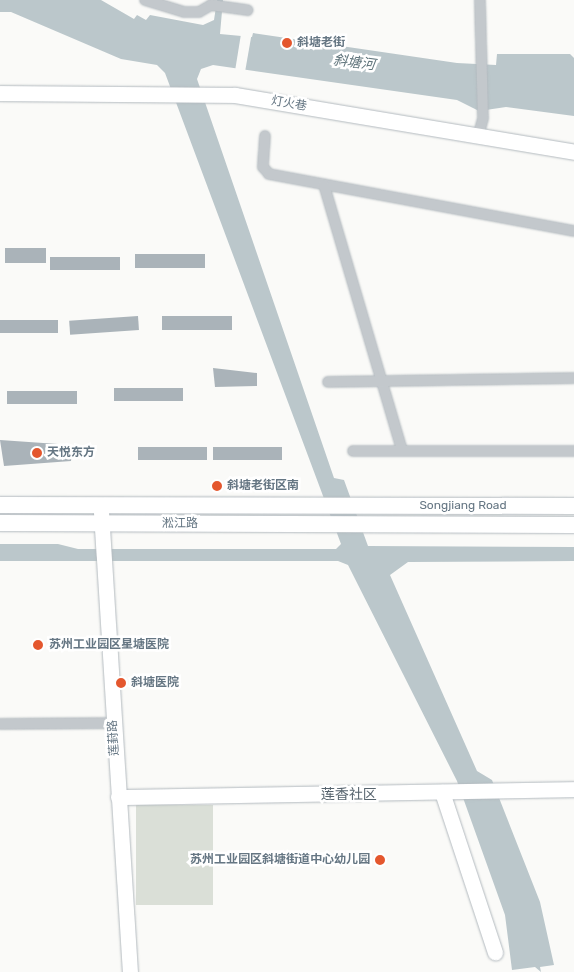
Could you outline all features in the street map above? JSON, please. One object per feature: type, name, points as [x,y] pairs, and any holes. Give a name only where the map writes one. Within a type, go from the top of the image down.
[{"type":"main road","name":"淞江路","points":[[0,505],[353,506]]},
{"type":"main road","name":"Songjiang Road","points":[[353,506],[574,506]]},
{"type":"main road","name":"淞江路","points":[[0,523],[102,532],[360,524]]},
{"type":"main road","name":"Songjiang Road","points":[[360,524],[574,525]]},
{"type":"street","points":[[145,0],[184,12],[199,12],[211,5],[248,10]]},
{"type":"street","points":[[478,137],[483,118],[480,0]]},
{"type":"street","name":"灯火巷","points":[[0,93],[207,93],[574,152]]},
{"type":"street","points":[[265,136],[265,171],[324,185],[574,230]]},
{"type":"street","points":[[324,185],[384,381],[402,450]]},
{"type":"street","points":[[328,382],[574,378]]},
{"type":"street","points":[[353,451],[574,451]]},
{"type":"street","name":"莲葑路","points":[[101,505],[113,723],[130,972]]},
{"type":"street","points":[[0,724],[113,723]]},
{"type":"street","points":[[118,797],[574,789]]},
{"type":"street","points":[[449,792],[495,952]]},
{"type":"shaded area","points":[[136,805],[213,805],[213,905],[136,905]]},
{"type":"water","name":"斜塘河","points":[[0,0],[101,0],[134,19],[137,15],[146,20],[150,15],[203,25],[214,20],[217,0],[223,0],[220,34],[252,37],[253,33],[457,63],[496,65],[497,54],[570,54],[574,58],[574,116],[506,107],[479,111],[457,100],[213,65],[201,69],[197,79],[334,478],[344,480],[368,546],[574,547],[574,561],[408,562],[390,575],[477,771],[492,780],[540,902],[554,965],[540,967],[541,972],[535,967],[512,970],[505,915],[457,781],[348,565],[338,561],[0,561],[0,544],[58,544],[78,549],[336,549],[341,544],[165,73],[157,65],[121,59],[11,12],[0,12]]},
{"type":"pier","points":[[252,32],[245,72],[235,71],[241,34]]},
{"type":"building","points":[[5,248],[46,248],[46,263],[5,263]]},
{"type":"building","points":[[135,254],[205,254],[205,268],[135,268]]},
{"type":"building","points":[[50,257],[120,257],[120,270],[50,270]]},
{"type":"building","points":[[138,316],[139,330],[70,335],[69,321]]},
{"type":"building","points":[[162,316],[232,316],[232,330],[162,330]]},
{"type":"building","points":[[0,320],[58,320],[58,333],[0,333]]},
{"type":"building","points":[[213,368],[257,373],[257,386],[215,387]]},
{"type":"building","points":[[114,388],[183,388],[183,401],[114,401]]},
{"type":"building","points":[[7,391],[77,391],[77,404],[7,404]]},
{"type":"building","name":"天悦东方","points":[[0,440],[72,445],[71,461],[4,466]]},
{"type":"building","points":[[138,447],[207,447],[207,460],[138,460]]},
{"type":"building","points":[[213,447],[282,447],[282,460],[213,460]]},
{"type":"place","name":"斜塘老街","points":[[287,43]]},
{"type":"place","name":"天悦东方","points":[[37,453]]},
{"type":"place","name":"斜塘老街区南","points":[[217,486]]},
{"type":"place","name":"苏州工业园区星塘医院","points":[[38,645]]},
{"type":"place","name":"斜塘医院","points":[[121,683]]},
{"type":"place","name":"苏州工业园区斜塘街道中心幼儿园","points":[[380,860]]},
{"type":"district","name":"莲香社区","points":[[349,795]]}]
